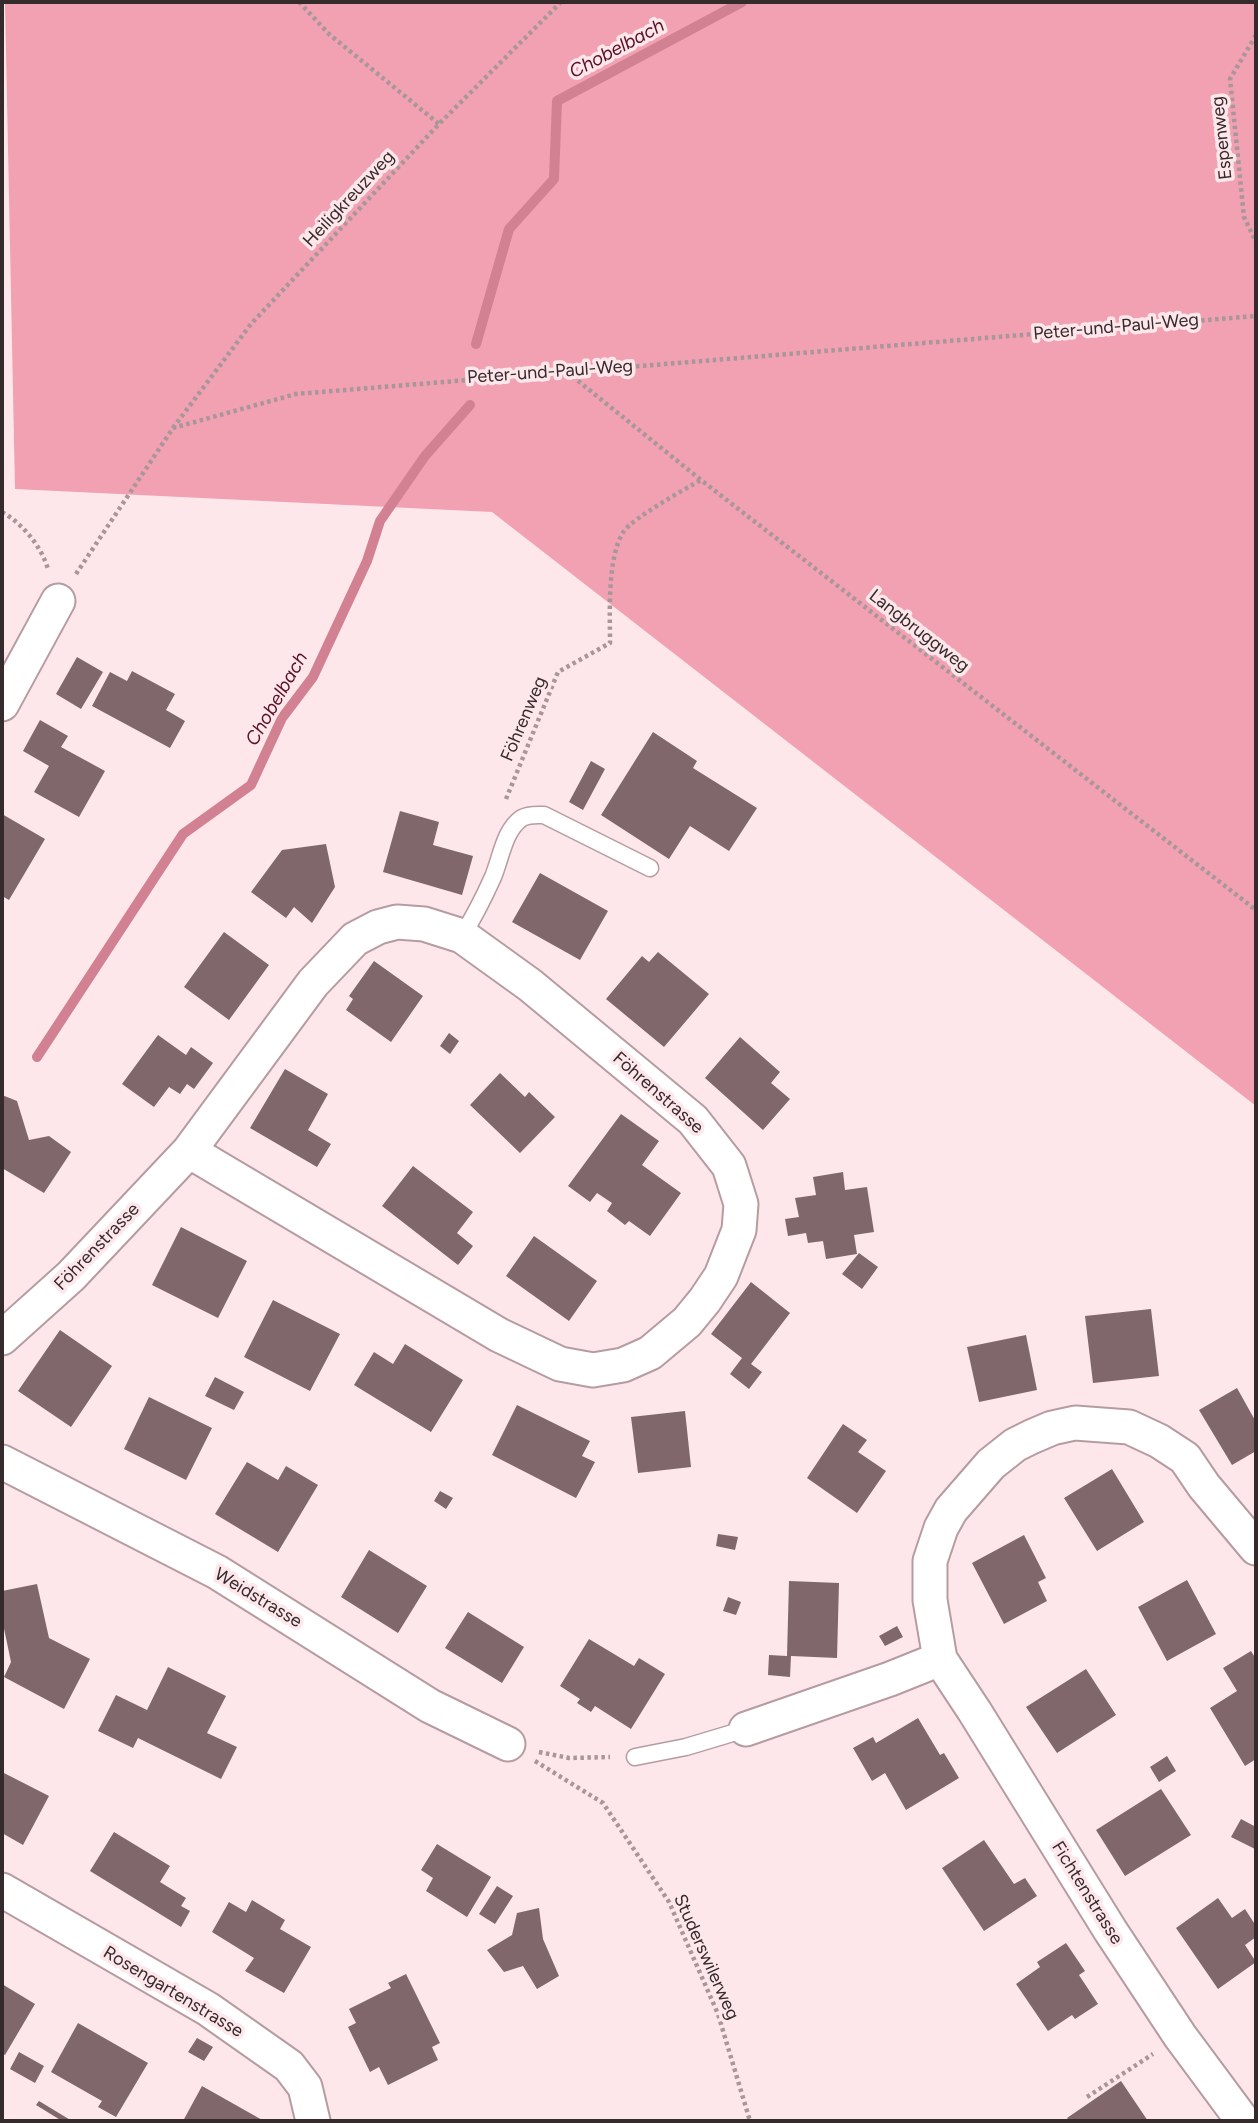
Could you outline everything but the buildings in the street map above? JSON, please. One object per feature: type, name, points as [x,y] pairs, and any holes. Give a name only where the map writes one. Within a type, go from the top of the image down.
[{"type":"street","points":[[2,704],[58,601]]},
{"type":"street","name":"Föhrenstrasse","points":[[2,1338],[71,1276],[189,1151],[313,983],[355,939],[378,926],[397,922],[424,924],[462,936],[530,985],[693,1120],[729,1166],[741,1204],[739,1230],[721,1276],[687,1322],[650,1353],[623,1365],[593,1370],[560,1364],[499,1335],[189,1151]]},
{"type":"street","name":"Fichtenstrasse","points":[[1243,2121],[1180,2036],[1085,1892],[940,1659],[930,1600],[930,1561],[951,1510],[1001,1456],[1015,1445],[1052,1428],[1075,1423],[1129,1427],[1159,1441],[1185,1458],[1204,1486],[1256,1548]]},
{"type":"street","name":"Weidstrasse","points":[[2,1462],[217,1572],[430,1706],[508,1744]]},
{"type":"street","points":[[746,1728],[940,1659]]},
{"type":"street","name":"Rosengartenstrasse","points":[[3,1894],[208,2009],[289,2066],[305,2087],[313,2121]]},
{"type":"lane","points":[[462,936],[494,874],[510,831],[522,818],[533,814],[544,815],[650,868]]},
{"type":"lane","points":[[635,1757],[687,1747],[746,1728]]},
{"type":"path","points":[[299,2],[329,34],[439,124]]},
{"type":"path","name":"Heiligkreuzweg","points":[[173,428],[251,324],[439,124],[561,2]]},
{"type":"path","name":"Espenweg","points":[[1256,35],[1230,79],[1244,217],[1256,242]]},
{"type":"path","name":"Peter-und-Paul-Weg","points":[[173,428],[296,394],[1256,316]]},
{"type":"path","name":"Langbruggweg","points":[[567,372],[701,480],[1256,910]]},
{"type":"path","points":[[58,601],[173,428]]},
{"type":"path","name":"Föhrenweg","points":[[510,831],[505,802],[558,672],[610,643],[613,562],[624,530],[701,480]]},
{"type":"path","points":[[2,512],[16,520],[43,554],[58,601]]},
{"type":"path","points":[[508,1744],[569,1758],[635,1757]]},
{"type":"path","name":"Studerswilerweg","points":[[508,1744],[603,1802],[668,1902],[718,2014],[750,2121]]},
{"type":"path","points":[[1087,2097],[1180,2036]]},
{"type":"shaded area","points":[[5,2],[1256,2],[1256,1106],[492,512],[15,489]]},
{"type":"waterway","name":"Chobelbach","points":[[476,344],[509,229],[554,179],[557,101],[742,2]]},
{"type":"waterway","name":"Chobelbach","points":[[37,1057],[183,834],[251,785],[282,718],[313,677],[367,561],[380,521],[425,456],[470,405]]}]
